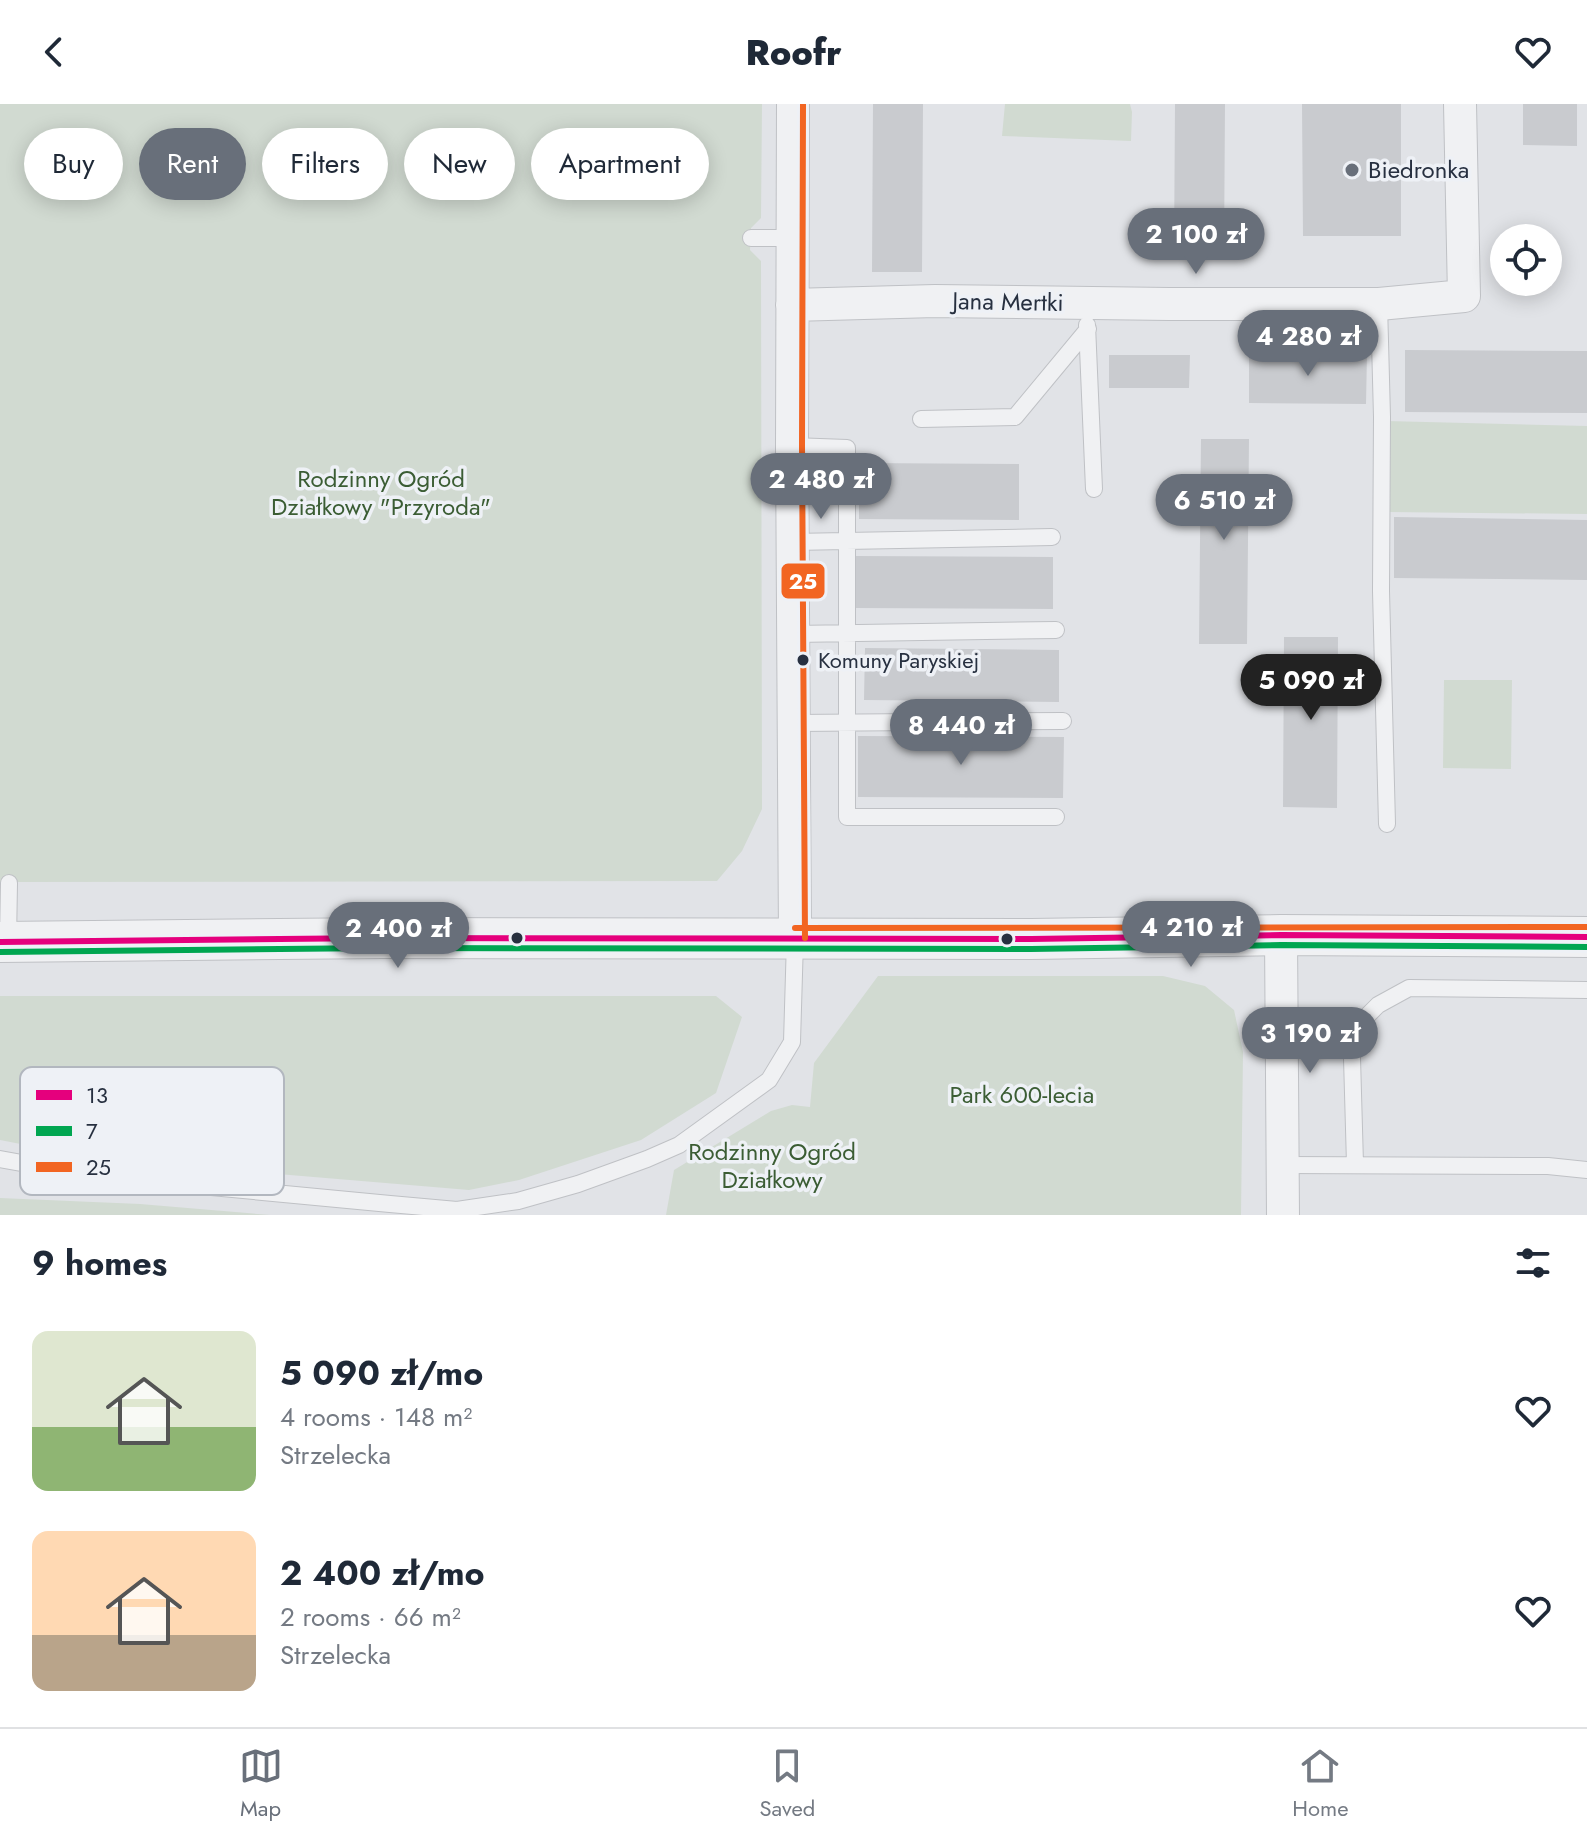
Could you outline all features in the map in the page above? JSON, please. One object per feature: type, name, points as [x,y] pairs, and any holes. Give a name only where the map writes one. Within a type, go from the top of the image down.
[{"type":"street","points":[[793,104],[795,938]]},
{"type":"street","name":"Jana Mertki","points":[[792,305],[935,301],[1087,316],[1379,304],[1464,296],[1460,104]]},
{"type":"street","points":[[1281,935],[1283,1215]]},
{"type":"street","points":[[4,942],[382,938],[1047,939],[1281,935],[1587,937]]},
{"type":"lane","points":[[751,238],[792,238]]},
{"type":"lane","points":[[1379,304],[1381,606],[1387,824]]},
{"type":"lane","points":[[921,419],[1015,417],[1087,316]]},
{"type":"lane","points":[[1087,316],[1094,489]]},
{"type":"lane","points":[[792,446],[847,448],[847,817],[1056,817]]},
{"type":"lane","points":[[793,542],[1052,537]]},
{"type":"lane","points":[[794,634],[1056,630]]},
{"type":"lane","points":[[794,723],[1063,721]]},
{"type":"lane","points":[[4,942],[9,883]]},
{"type":"lane","points":[[284,1194],[457,1210],[518,1201],[578,1184],[679,1145],[769,1080],[792,1042],[795,938]]},
{"type":"lane","points":[[1355,1164],[1354,1035],[1378,1005],[1409,988],[1587,990]]},
{"type":"lane","points":[[0,1159],[20,1163]]},
{"type":"lane","points":[[1282,1165],[1548,1166],[1587,1170]]},
{"type":"green space","name":"Rodzinny Ogród Działkowy \"Przyroda\"","points":[[0,104],[762,104],[761,218],[751,228],[750,250],[761,261],[762,809],[742,851],[717,881],[0,882]]},
{"type":"green space","points":[[1005,104],[1130,104],[1131,141],[1002,136]]},
{"type":"green space","points":[[1386,421],[1587,426],[1587,514],[1387,512]]},
{"type":"green space","points":[[1444,680],[1512,680],[1511,769],[1443,768]]},
{"type":"green space","name":"Park 600-lecia","points":[[878,976],[1163,976],[1205,986],[1234,1010],[1243,1052],[1241,1215],[666,1215],[674,1170],[771,1111],[792,1105],[810,1107],[814,1063]]},
{"type":"green space","points":[[0,996],[716,996],[742,1017],[716,1093],[641,1140],[519,1180],[469,1190],[284,1174],[284,1067],[20,1067],[20,1144],[0,1140]]},
{"type":"green space","points":[[0,1198],[140,1204],[270,1215],[0,1215]]},
{"type":"building","points":[[873,104],[923,104],[922,272],[872,272]]},
{"type":"building","points":[[1175,104],[1225,104],[1224,254],[1174,254]]},
{"type":"building","name":"Biedronka","points":[[1302,104],[1401,104],[1401,236],[1303,236]]},
{"type":"building","points":[[1523,104],[1577,104],[1577,146],[1523,145]]},
{"type":"building","points":[[1405,350],[1587,351],[1587,413],[1405,412]]},
{"type":"building","points":[[1249,353],[1367,354],[1366,404],[1249,403]]},
{"type":"building","points":[[1109,355],[1190,355],[1189,388],[1109,388]]},
{"type":"building","points":[[1201,439],[1249,439],[1247,644],[1199,644]]},
{"type":"building","points":[[859,463],[1019,464],[1019,520],[859,519]]},
{"type":"building","points":[[1394,517],[1587,520],[1587,580],[1394,578]]},
{"type":"building","points":[[854,556],[1053,557],[1053,609],[854,608]]},
{"type":"building","points":[[1284,637],[1338,637],[1337,808],[1283,807]]},
{"type":"building","points":[[865,648],[1059,650],[1059,702],[864,700]]},
{"type":"building","points":[[858,736],[1064,737],[1063,798],[858,797]]},
{"type":"transit line","name":"25","points":[[803,104],[805,938]]},
{"type":"transit line","name":"25","points":[[795,928],[1587,927]]},
{"type":"transit line","name":"13","points":[[0,942],[382,938],[1031,939],[1281,935],[1587,937]]},
{"type":"transit line","name":"7","points":[[0,952],[382,948],[1031,949],[1281,945],[1587,947]]},
{"type":"place","name":"Biedronka","points":[[1352,170]]},
{"type":"place","name":"Komuny Paryskiej","points":[[803,660]]},
{"type":"park label","name":"Rodzinny Ogród Działkowy","points":[[772,1166]]}]
